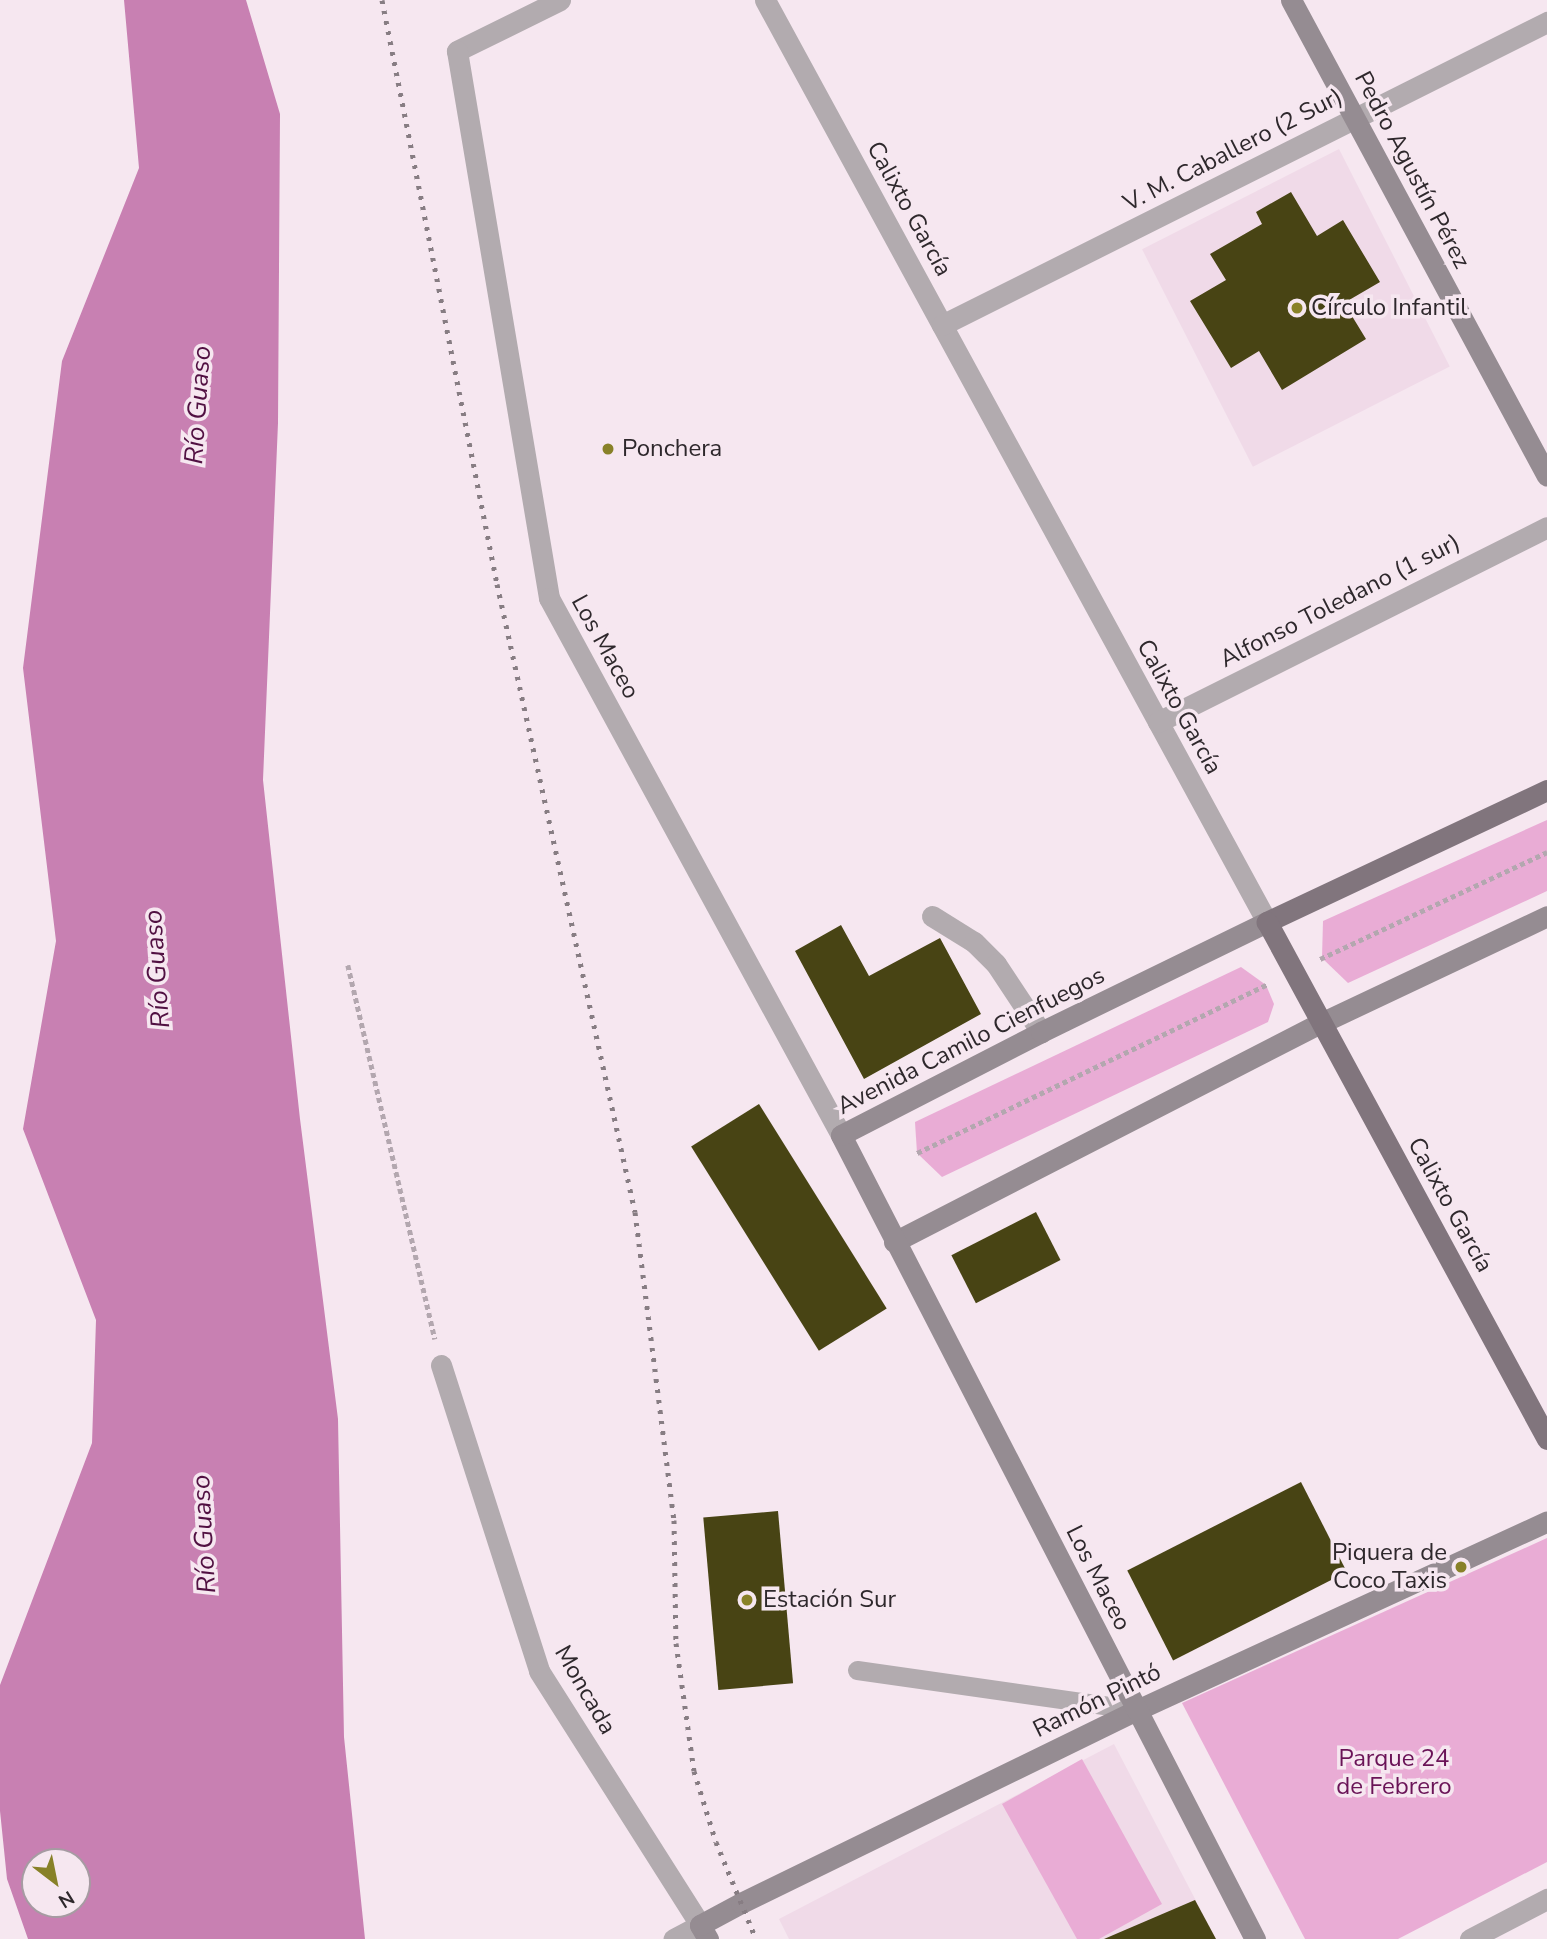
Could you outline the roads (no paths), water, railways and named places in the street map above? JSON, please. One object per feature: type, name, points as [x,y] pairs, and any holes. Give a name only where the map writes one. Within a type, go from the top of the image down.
[{"type":"main road","name":"Pedro Agustín Pérez","points":[[1291,0],[1547,476]]},
{"type":"main road","name":"Avenida Camilo Cienfuegos","points":[[894,1242],[841,1135],[1041,1032],[1547,790]]},
{"type":"main road","points":[[894,1242],[1321,1023],[1547,916]]},
{"type":"main road","name":"Calixto García","points":[[1267,922],[1547,1439]]},
{"type":"main road","name":"Los Maceo","points":[[894,1242],[1255,1939]]},
{"type":"main road","name":"Ramón Pintó","points":[[704,1932],[1137,1710],[1547,1521]]},
{"type":"street","name":"Los Maceo","points":[[560,0],[457,51],[549,598],[841,1135]]},
{"type":"street","name":"Calixto García","points":[[765,0],[1267,922]]},
{"type":"street","name":"V. M. Caballero (2 Sur)","points":[[942,325],[1547,22]]},
{"type":"street","name":"Alfonso Toledano (1 sur)","points":[[1157,722],[1547,527]]},
{"type":"street","points":[[932,916],[974,942],[996,964],[1041,1032]]},
{"type":"street","name":"Moncada","points":[[441,1365],[539,1671],[704,1932]]},
{"type":"street","points":[[1470,1939],[1547,1899]]},
{"type":"street","name":"Ramón Pintó","points":[[674,1939],[704,1932]]},
{"type":"lane","points":[[857,1671],[1137,1710]]},
{"type":"water","name":"Río Guaso","points":[[124,0],[246,0],[280,114],[278,423],[263,780],[300,1119],[338,1419],[344,1737],[365,1939],[28,1939],[7,1879],[0,1811],[0,1685],[92,1443],[96,1320],[23,1129],[56,941],[23,668],[62,361],[139,168]]},
{"type":"railway","points":[[382,0],[497,584],[635,1212],[674,1520],[676,1643],[694,1771],[716,1842],[756,1939]]},
{"type":"place","name":"Círculo Infantil","points":[[1297,308]]},
{"type":"place","name":"Ponchera","points":[[608,449]]},
{"type":"place","name":"Piquera de Coco Taxis","points":[[1461,1567]]},
{"type":"place","name":"Estación Sur","points":[[747,1600]]},
{"type":"park label","name":"Parque 24 de Febrero","points":[[1394,1773]]}]
